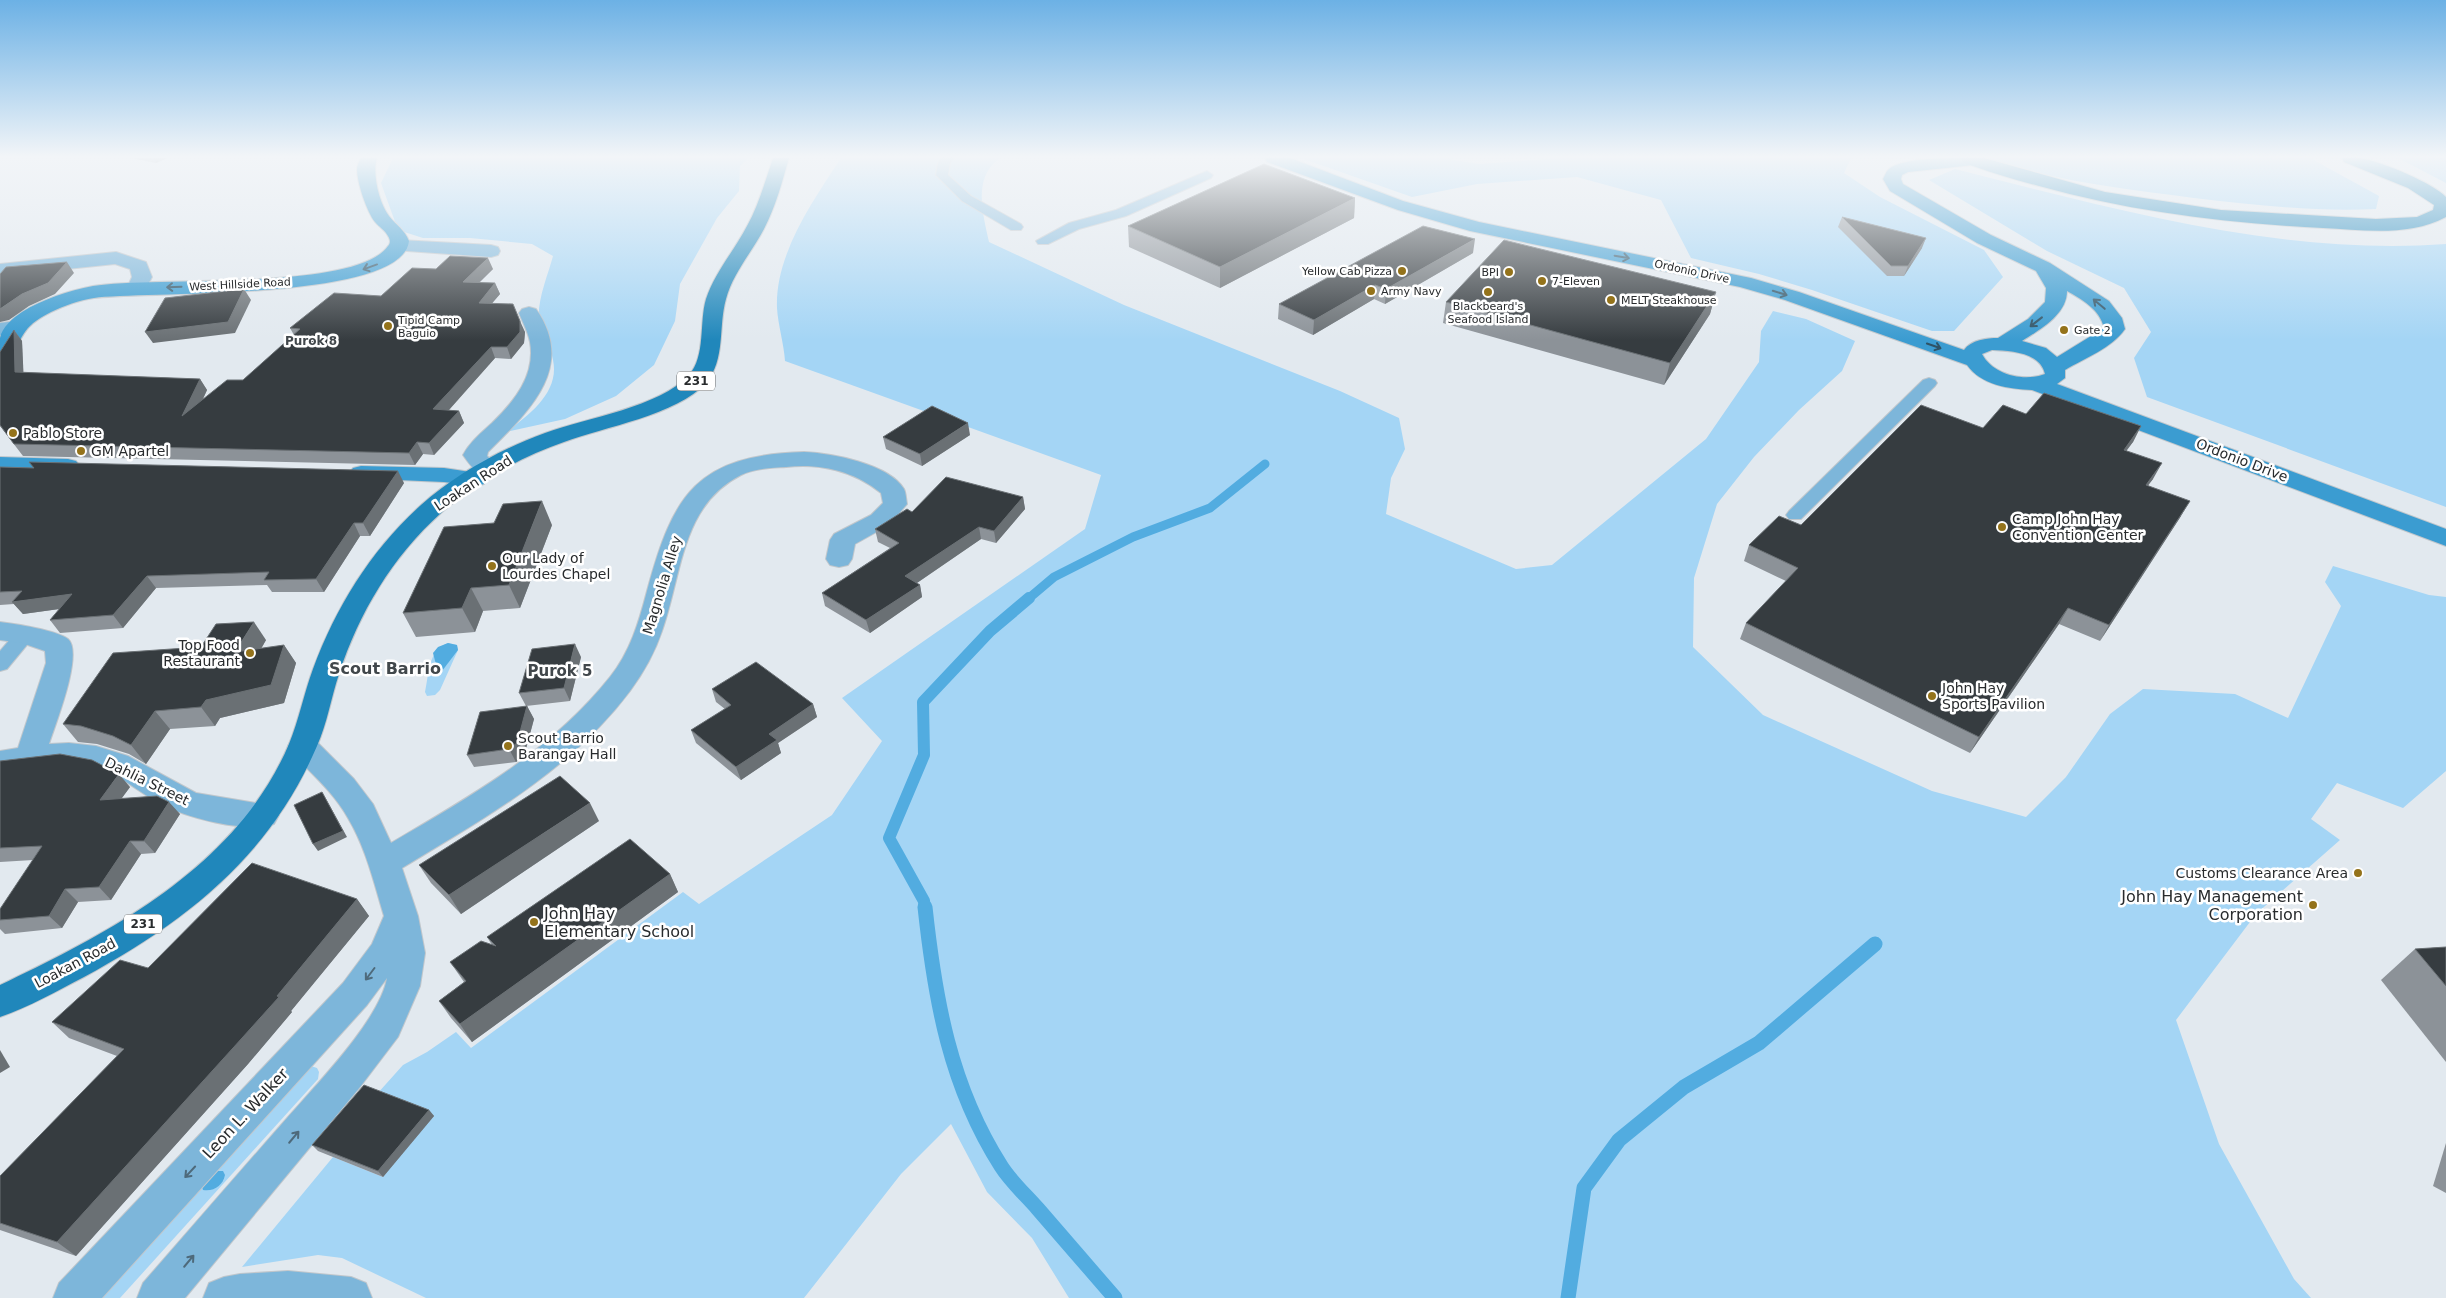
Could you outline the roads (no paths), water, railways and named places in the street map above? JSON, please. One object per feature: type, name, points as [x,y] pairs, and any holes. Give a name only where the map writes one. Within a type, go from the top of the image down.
[{"type":"main road","name":"Loakan Road","points":[[0,1002],[110,945],[159,914],[195,887],[232,854],[263,815],[303,746],[326,671],[345,621],[363,588],[398,541],[433,508],[482,474],[549,439],[651,406],[675,395],[696,380],[707,361],[718,288],[744,249],[760,219]]},
{"type":"main road","points":[[2257,219],[2364,224],[2412,222],[2431,219]]},
{"type":"street","points":[[382,219],[399,238],[400,246],[491,251]]},
{"type":"street","name":"Ordonio Drive","points":[[1447,219],[1476,227],[1744,282],[1792,296],[1974,360],[1983,370],[1999,378],[2037,384],[2446,538]]},
{"type":"street","points":[[1950,219],[1984,239],[2043,267],[2102,305],[2112,318],[2115,328],[2106,337],[2055,367]]},
{"type":"street","name":"West Hillside Road","points":[[0,358],[8,328],[43,309],[75,297],[94,292],[137,288],[276,283],[330,278],[375,266],[392,257],[400,246]]},
{"type":"street","points":[[0,270],[116,258],[139,266],[142,277],[137,288]]},
{"type":"street","points":[[2003,344],[2038,322],[2050,309],[2057,296],[2056,286],[2043,267]]},
{"type":"street","points":[[335,472],[482,474],[479,461],[475,455],[478,449],[521,406],[533,388],[539,372],[541,346],[529,314]]},
{"type":"street","points":[[1974,360],[1972,354],[1975,349],[1982,346],[2003,344],[2036,352],[2050,360],[2055,367],[2056,373],[2054,378],[2037,384]]},
{"type":"street","name":"Magnolia Alley","points":[[384,864],[498,794],[544,762],[621,683],[639,658],[654,617],[673,542],[697,496],[712,481],[733,469],[765,462],[795,459],[852,467],[881,480],[893,491],[895,504],[880,520],[843,540],[839,559]]},
{"type":"street","points":[[0,464],[89,466]]},
{"type":"street","points":[[13,633],[58,646],[60,663],[30,757]]},
{"type":"street","points":[[158,1298],[347,1075],[385,1026],[403,986],[408,953],[401,916],[384,864],[362,813],[343,787],[303,746]]},
{"type":"street","name":"Dahlia Street","points":[[0,762],[49,753],[81,754],[109,760],[172,796],[188,802],[222,811],[263,815]]},
{"type":"street","name":"Leon L. Walker","points":[[74,1298],[355,994],[386,953],[401,916]]},
{"type":"street","points":[[224,1298],[282,1292],[320,1293],[351,1298]]},
{"type":"lane","points":[[1002,219],[1016,226]]},
{"type":"lane","points":[[1043,241],[1074,226],[1101,219]]},
{"type":"lane","points":[[1795,515],[1928,383]]},
{"type":"lane","points":[[0,664],[13,633]]},
{"type":"waterway","points":[[1028,599],[1054,577],[1133,537],[1210,508],[1265,464]]},
{"type":"waterway","points":[[925,909],[924,901],[889,838],[924,755],[923,702],[990,631],[1029,598]]},
{"type":"waterway","points":[[925,907],[934,975],[948,1041],[969,1105],[984,1136],[1009,1178],[1115,1298]]},
{"type":"waterway","points":[[1568,1298],[1584,1188],[1619,1140],[1684,1087],[1759,1043],[1875,944]]},
{"type":"place","name":"Yellow Cab Pizza","points":[[1402,271]]},
{"type":"place","name":"BPI","points":[[1509,272]]},
{"type":"place","name":"7-Eleven","points":[[1542,281]]},
{"type":"place","name":"Army Navy","points":[[1371,291]]},
{"type":"place","name":"Blackbeard's Seafood Island","points":[[1488,292]]},
{"type":"place","name":"MELT Steakhouse","points":[[1611,300]]},
{"type":"place","name":"Tipid Camp Baguio","points":[[388,326]]},
{"type":"place","name":"Gate 2","points":[[2064,330]]},
{"type":"place","name":"Pablo Store","points":[[13,433]]},
{"type":"place","name":"GM Apartel","points":[[81,451]]},
{"type":"place","name":"Camp John Hay Convention Center","points":[[2002,527]]},
{"type":"place","name":"Our Lady of Lourdes Chapel","points":[[492,566]]},
{"type":"place","name":"Top Food Restaurant","points":[[250,653]]},
{"type":"place","name":"John Hay Sports Pavilion","points":[[1932,696]]},
{"type":"place","name":"Scout Barrio Barangay Hall","points":[[508,746]]},
{"type":"place","name":"Customs Clearance Area","points":[[2358,873]]},
{"type":"place","name":"John Hay Management Corporation","points":[[2313,905]]},
{"type":"place","name":"John Hay Elementary School","points":[[534,922]]},
{"type":"district","name":"Purok 8","points":[[311,341]]},
{"type":"district","name":"Scout Barrio","points":[[385,668]]},
{"type":"district","name":"Purok 5","points":[[560,671]]}]
